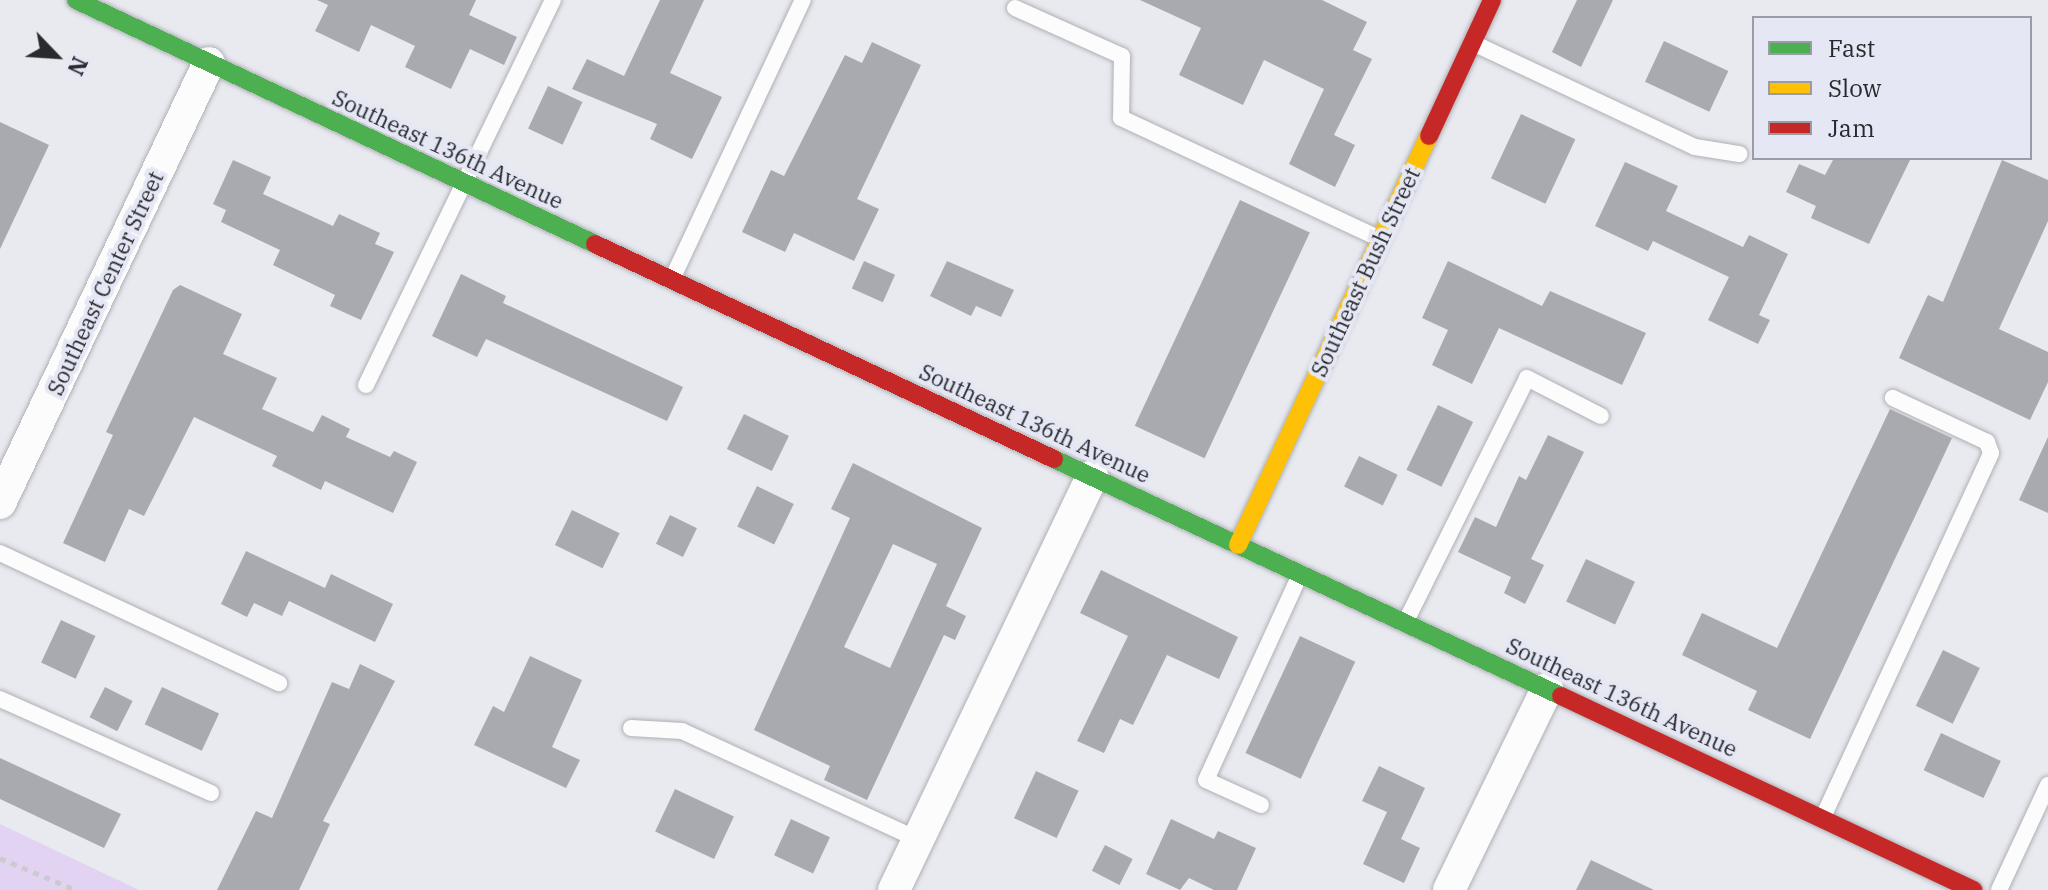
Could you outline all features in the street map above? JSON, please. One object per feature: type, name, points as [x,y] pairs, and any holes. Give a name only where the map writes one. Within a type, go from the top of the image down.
[{"type":"street","name":"Southeast 136th Avenue","points":[[76,0],[1974,890]]},
{"type":"street","name":"Southeast Bush Street","points":[[1238,545],[1492,0]]},
{"type":"street","name":"Southeast Center Street","points":[[0,503],[209,63]]},
{"type":"street","points":[[894,890],[1092,476]]},
{"type":"street","points":[[1449,890],[1547,689]]},
{"type":"lane","points":[[366,385],[464,183],[488,142],[553,0]]},
{"type":"lane","points":[[672,280],[803,0]]},
{"type":"lane","points":[[1015,8],[1122,56],[1121,118],[1380,239]]},
{"type":"lane","points":[[1473,43],[1695,147],[1739,154]]},
{"type":"lane","points":[[1406,623],[1527,378],[1601,416]]},
{"type":"lane","points":[[1823,817],[1991,453],[1987,442],[1893,398]]},
{"type":"lane","points":[[0,553],[279,683]]},
{"type":"lane","points":[[1261,805],[1206,780],[1300,574]]},
{"type":"lane","points":[[0,699],[211,793]]},
{"type":"lane","points":[[631,728],[682,731],[919,840]]},
{"type":"lane","points":[[1999,890],[2048,785]]},
{"type":"path","points":[[0,858],[76,890]]},
{"type":"shaded area","points":[[0,824],[23,835],[139,890],[0,890]]},
{"type":"building","points":[[317,0],[476,0],[469,15],[517,37],[504,65],[470,49],[451,89],[405,67],[415,46],[371,25],[359,52],[315,31],[328,5]]},
{"type":"building","points":[[660,0],[704,0],[670,73],[722,97],[692,159],[650,139],[657,124],[572,89],[587,59],[624,76]]},
{"type":"building","points":[[1140,0],[1322,0],[1367,22],[1353,50],[1372,59],[1334,135],[1355,145],[1335,187],[1289,164],[1324,89],[1264,60],[1243,105],[1179,75],[1201,28]]},
{"type":"building","points":[[1577,0],[1613,0],[1581,67],[1552,52]]},
{"type":"building","points":[[1664,41],[1728,71],[1709,112],[1645,82]]},
{"type":"building","points":[[872,42],[921,65],[857,199],[879,209],[854,261],[794,233],[785,252],[742,232],[771,170],[784,176],[845,55],[862,63]]},
{"type":"building","points":[[548,86],[582,102],[563,145],[528,129]]},
{"type":"building","points":[[1521,114],[1575,139],[1545,204],[1491,178]]},
{"type":"building","points":[[0,122],[49,145],[0,249]]},
{"type":"building","points":[[233,160],[271,177],[263,194],[333,226],[339,214],[380,233],[375,244],[394,252],[361,320],[330,306],[335,295],[273,265],[280,250],[221,222],[226,210],[213,204]]},
{"type":"building","points":[[1833,160],[1910,160],[1869,244],[1811,218],[1816,206],[1786,192],[1799,164],[1825,175]]},
{"type":"building","points":[[2002,160],[2048,180],[2048,221],[1999,329],[2048,352],[2048,382],[2030,420],[1899,358],[1928,295],[1943,302]]},
{"type":"building","points":[[1625,162],[1678,186],[1666,211],[1743,247],[1749,235],[1788,254],[1759,315],[1770,320],[1758,344],[1708,320],[1729,277],[1653,241],[1648,251],[1595,226]]},
{"type":"building","points":[[1240,200],[1310,233],[1205,458],[1135,426]]},
{"type":"building","points":[[864,261],[895,275],[883,302],[852,288]]},
{"type":"building","points":[[947,261],[1014,290],[1001,317],[976,306],[971,316],[930,296]]},
{"type":"building","points":[[1448,261],[1542,306],[1550,291],[1646,333],[1622,385],[1499,328],[1472,384],[1432,365],[1448,330],[1422,318]]},
{"type":"building","points":[[461,274],[506,296],[503,303],[683,387],[667,421],[486,339],[477,357],[432,336]]},
{"type":"building","points":[[180,285],[242,314],[223,354],[277,378],[262,409],[313,432],[322,415],[350,429],[346,437],[390,457],[394,451],[417,462],[393,513],[325,481],[321,490],[272,466],[277,456],[194,417],[144,516],[129,509],[105,562],[63,543],[113,435],[106,432],[173,290]]},
{"type":"building","points":[[1438,405],[1473,422],[1441,487],[1406,470]]},
{"type":"building","points":[[1890,409],[1952,438],[1810,739],[1748,710],[1757,691],[1682,655],[1702,613],[1777,648]]},
{"type":"building","points":[[744,414],[789,436],[772,471],[727,449]]},
{"type":"building","points":[[1548,435],[1584,452],[1531,559],[1544,565],[1525,604],[1504,593],[1511,577],[1458,552],[1475,517],[1496,527],[1519,476],[1526,480]]},
{"type":"building","points":[[2048,437],[2048,513],[2019,500]]},
{"type":"building","points":[[1359,456],[1398,475],[1383,505],[1344,487]]},
{"type":"building","points":[[853,463],[982,528],[946,606],[966,616],[955,640],[944,635],[867,800],[824,780],[830,766],[754,730],[850,518],[831,509]],"holes":[[[893,544],[937,564],[890,668],[844,647]]]},
{"type":"building","points":[[757,486],[794,504],[774,544],[737,526]]},
{"type":"building","points":[[572,510],[620,533],[603,568],[555,545]]},
{"type":"building","points":[[670,515],[697,528],[683,557],[656,544]]},
{"type":"building","points":[[246,551],[325,588],[331,574],[393,604],[375,642],[289,601],[282,616],[254,603],[247,617],[221,604]]},
{"type":"building","points":[[1586,559],[1635,582],[1615,624],[1566,602]]},
{"type":"building","points":[[1101,570],[1238,637],[1219,679],[1167,655],[1133,725],[1120,719],[1104,753],[1077,741],[1128,636],[1080,613]]},
{"type":"building","points":[[61,620],[95,636],[76,679],[41,663]]},
{"type":"building","points":[[1300,636],[1355,662],[1301,779],[1245,753]]},
{"type":"building","points":[[1943,650],[1980,668],[1953,724],[1916,706]]},
{"type":"building","points":[[530,656],[582,680],[552,747],[580,760],[566,788],[474,745],[493,706],[504,712]]},
{"type":"building","points":[[360,664],[395,681],[323,821],[330,824],[299,890],[217,890],[256,811],[272,818],[332,682],[349,689]]},
{"type":"building","points":[[105,687],[133,701],[117,731],[90,717]]},
{"type":"building","points":[[162,687],[219,714],[202,751],[145,724]]},
{"type":"building","points":[[1941,733],[2001,761],[1983,798],[1924,770]]},
{"type":"building","points":[[0,758],[121,814],[104,848],[0,799]]},
{"type":"building","points":[[1379,766],[1425,788],[1401,839],[1420,848],[1404,883],[1363,864],[1387,812],[1362,801]]},
{"type":"building","points":[[1036,771],[1079,791],[1057,838],[1014,818]]},
{"type":"building","points":[[675,789],[734,816],[714,859],[655,832]]},
{"type":"building","points":[[791,819],[830,837],[813,873],[774,855]]},
{"type":"building","points":[[1171,819],[1214,839],[1218,831],[1256,848],[1237,890],[1214,890],[1189,878],[1180,890],[1146,874]]},
{"type":"building","points":[[1105,845],[1133,859],[1119,885],[1092,871]]},
{"type":"building","points":[[1591,860],[1654,890],[1576,890]]},
{"type":"traffic: fast","points":[[76,0],[595,244]]},
{"type":"traffic: fast","points":[[1054,459],[1561,696]]},
{"type":"traffic: slow","points":[[1238,545],[1429,136]]},
{"type":"traffic: jam","points":[[1429,136],[1492,0]]},
{"type":"traffic: jam","points":[[595,244],[1054,459]]},
{"type":"traffic: jam","points":[[1561,696],[1974,890]]}]
